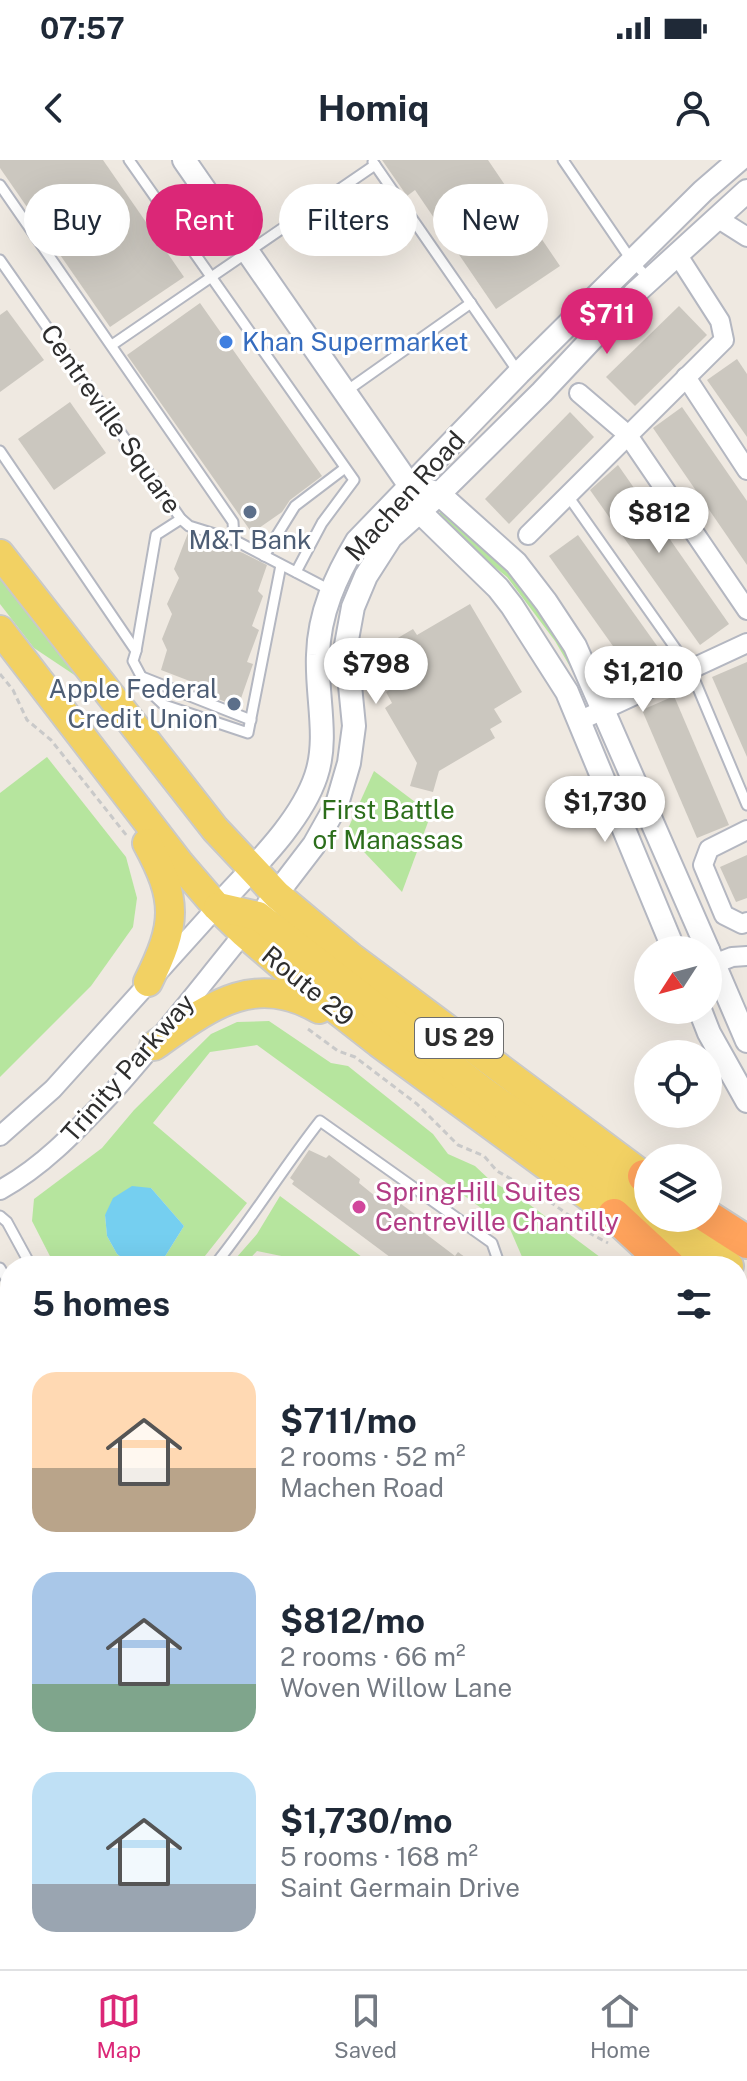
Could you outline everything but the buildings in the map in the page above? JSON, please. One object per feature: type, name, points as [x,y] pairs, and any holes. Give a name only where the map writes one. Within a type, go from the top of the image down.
[{"type":"highway","points":[[722,1226],[747,1242]]},
{"type":"highway","points":[[612,1230],[653,1256]]},
{"type":"main road","name":"Route 29","points":[[0,554],[119,709],[251,870],[351,957],[634,1168]]},
{"type":"main road","points":[[0,630],[108,772],[217,907],[251,925],[634,1198]]},
{"type":"main road","points":[[108,772],[162,870],[167,887],[171,923],[164,950],[148,982]]},
{"type":"main road","name":"Route 29","points":[[251,925],[379,1043],[612,1230],[668,1256]]},
{"type":"main road","points":[[154,1046],[203,1011],[225,1000],[262,993],[280,994],[306,1002],[379,1043]]},
{"type":"main road","points":[[682,1232],[715,1256]]},
{"type":"main road","points":[[716,1232],[747,1256]]},
{"type":"street","points":[[184,160],[201,184]]},
{"type":"street","name":"Machen Road","points":[[217,907],[295,816],[317,775],[321,740],[318,655],[321,628],[341,568],[357,541],[519,373],[703,191],[739,160]]},
{"type":"street","name":"Machen Road","points":[[251,925],[314,845],[337,804],[349,763],[354,726],[346,645],[353,607],[366,576],[391,537],[439,494],[677,254],[746,197]]},
{"type":"street","points":[[717,218],[747,237]]},
{"type":"street","points":[[528,535],[724,340],[720,321],[677,254]]},
{"type":"street","points":[[250,256],[410,486],[419,511],[498,588],[567,692],[668,936]]},
{"type":"street","points":[[686,377],[747,470]]},
{"type":"street","points":[[579,393],[627,434],[747,610]]},
{"type":"street","points":[[410,486],[439,494],[516,563],[575,646],[702,936]]},
{"type":"street","points":[[579,721],[747,643]]},
{"type":"street","points":[[747,830],[709,849],[703,865],[724,915],[742,924],[747,922]]},
{"type":"street","name":"Trinity Parkway","points":[[0,1136],[53,1089],[217,907]]},
{"type":"street","name":"Trinity Parkway","points":[[0,1190],[20,1179],[74,1134],[154,1046],[251,925]]},
{"type":"street","points":[[722,956],[747,956]]},
{"type":"street","points":[[722,983],[747,1041]]},
{"type":"street","points":[[705,1024],[747,1101]]},
{"type":"lane","points":[[129,160],[354,480],[322,523],[296,572]]},
{"type":"lane","points":[[563,160],[632,261],[650,280]]},
{"type":"lane","points":[[263,242],[373,162],[519,373]]},
{"type":"lane","points":[[0,185],[233,522],[234,540]]},
{"type":"lane","points":[[112,345],[244,256]]},
{"type":"lane","name":"Centreville Square","points":[[0,260],[181,519],[189,526],[234,540],[332,591]]},
{"type":"lane","points":[[345,392],[471,303]]},
{"type":"lane","points":[[0,451],[136,651]]},
{"type":"lane","points":[[264,556],[295,506],[345,468]]},
{"type":"lane","points":[[568,496],[690,669],[747,805]]},
{"type":"lane","points":[[181,519],[156,535],[133,661],[149,691],[164,705],[248,733],[281,565]]},
{"type":"lane","points":[[142,677],[251,720]]},
{"type":"lane","points":[[222,1256],[246,1227],[286,1163],[320,1121],[492,1243],[497,1256]]},
{"type":"lane","points":[[0,1216],[7,1222],[26,1256]]},
{"type":"path","points":[[0,674],[13,690],[27,720],[51,740],[129,839]]},
{"type":"path","points":[[299,1022],[338,1051],[355,1057],[417,1104],[458,1145],[484,1156],[497,1171],[546,1199],[582,1229],[612,1230]]},
{"type":"green space","points":[[444,509],[507,571],[544,616],[574,666],[586,694],[555,641],[507,577],[446,528],[438,514]]},
{"type":"green space","points":[[0,572],[82,680],[34,648],[0,604]]},
{"type":"green space","points":[[47,757],[126,857],[137,898],[133,927],[91,986],[0,1077],[0,793]]},
{"type":"green space","name":"First Battle of Manassas","points":[[374,771],[431,814],[402,892],[346,833]]},
{"type":"green space","points":[[269,1021],[331,1063],[348,1066],[433,1134],[448,1154],[475,1166],[491,1181],[518,1196],[599,1256],[522,1256],[510,1229],[257,1045],[210,1052],[153,1123],[247,1203],[205,1256],[165,1256],[184,1226],[151,1188],[105,1215],[107,1236],[120,1256],[50,1256],[32,1221],[34,1199],[102,1148],[134,1110],[211,1034],[237,1022]]},
{"type":"green space","points":[[280,1196],[361,1256],[281,1256],[257,1251],[252,1256],[238,1256],[257,1234]]},
{"type":"water","points":[[132,1186],[151,1188],[184,1226],[165,1256],[117,1254],[107,1236],[105,1215],[113,1198]]},
{"type":"place","name":"Khan Supermarket","points":[[226,342]]},
{"type":"place","name":"M&T Bank","points":[[250,512]]},
{"type":"place","name":"Apple Federal Credit Union","points":[[234,704]]},
{"type":"place","name":"SpringHill Suites Centreville Chantilly","points":[[359,1207]]}]
